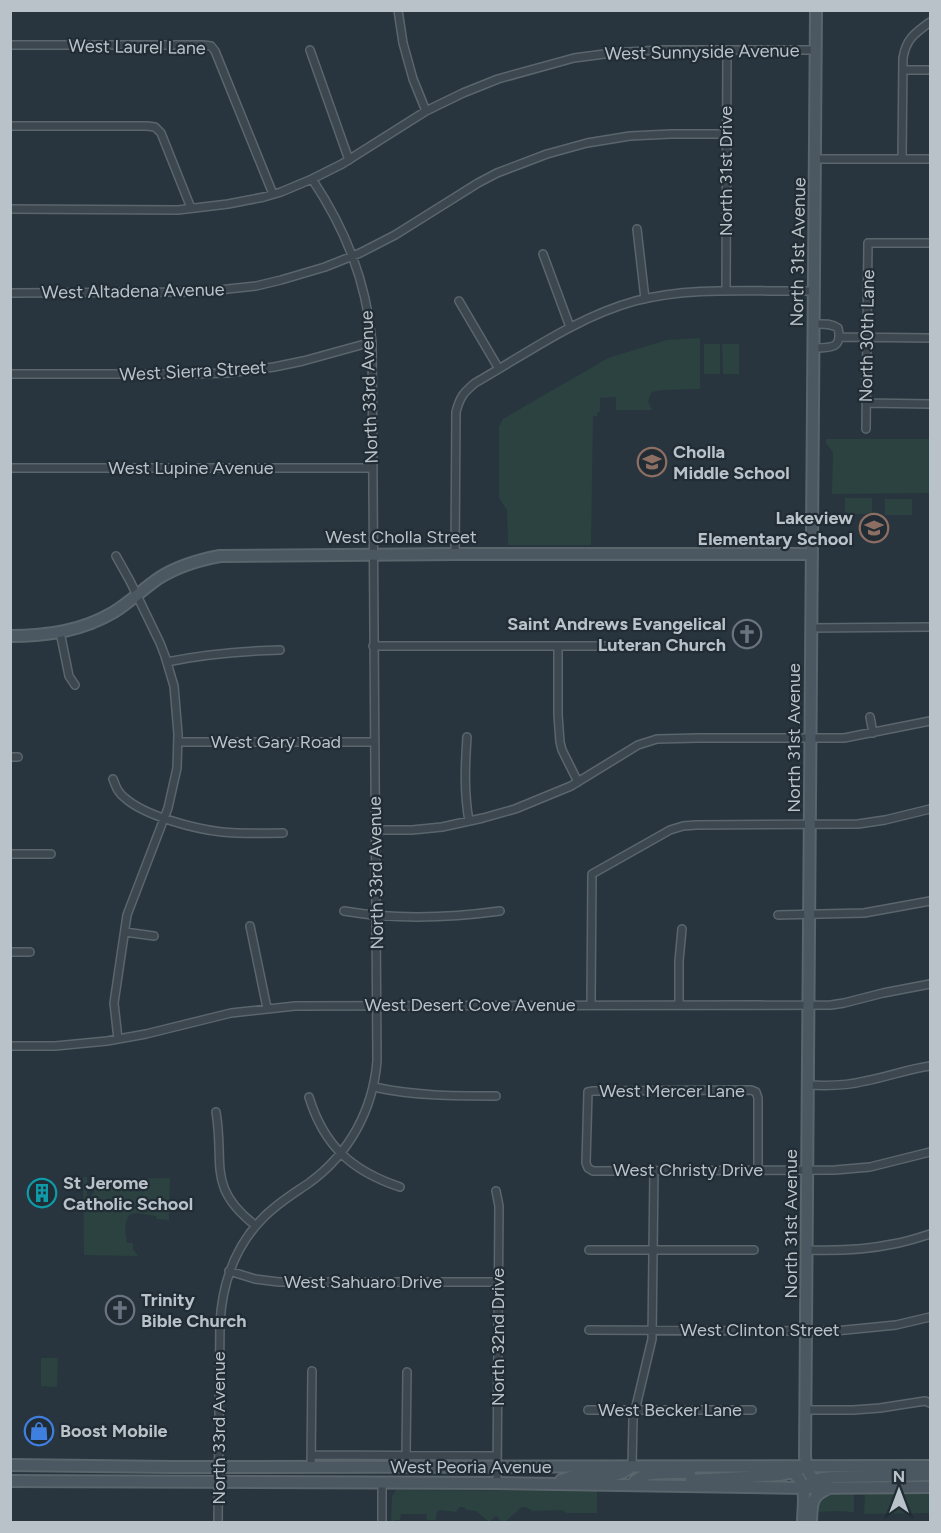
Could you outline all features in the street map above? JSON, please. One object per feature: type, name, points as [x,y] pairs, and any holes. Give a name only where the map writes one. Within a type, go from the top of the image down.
[{"type":"main road","name":"North 31st Avenue","points":[[806,1466],[816,10]]},
{"type":"main road","name":"West Cholla Street","points":[[10,636],[60,633],[99,620],[173,570],[198,560],[220,556],[811,554]]},
{"type":"main road","name":"West Peoria Avenue","points":[[10,1465],[165,1467],[311,1461],[382,1466],[497,1461],[632,1466],[930,1466]]},
{"type":"main road","points":[[382,1466],[382,1483]]},
{"type":"main road","points":[[546,1484],[574,1476],[616,1476],[632,1466]]},
{"type":"main road","points":[[631,1485],[638,1477],[646,1474],[688,1472],[707,1466]]},
{"type":"main road","points":[[762,1466],[793,1472],[800,1478],[804,1488],[803,1522]]},
{"type":"main road","points":[[670,1485],[701,1479],[780,1475],[806,1466],[807,1471],[815,1480],[823,1486],[830,1487]]},
{"type":"main road","points":[[804,1488],[815,1480],[835,1477],[930,1475]]},
{"type":"main road","name":"West Peoria Avenue","points":[[10,1481],[497,1483],[804,1488],[930,1487]]},
{"type":"main road","points":[[811,1522],[813,1500],[819,1493],[830,1487]]},
{"type":"street","points":[[398,10],[403,43],[413,80],[426,111]]},
{"type":"street","points":[[902,159],[904,48],[916,33],[930,22]]},
{"type":"street","name":"West Laurel Lane","points":[[10,45],[211,46],[273,194]]},
{"type":"street","name":"West Sunnyside Avenue","points":[[10,209],[178,210],[228,204],[273,194],[312,179],[349,160],[426,111],[463,93],[498,79],[574,58],[660,50],[816,50]]},
{"type":"street","name":"North 31st Drive","points":[[726,291],[727,50]]},
{"type":"street","points":[[310,51],[349,160]]},
{"type":"street","points":[[903,70],[930,70]]},
{"type":"street","points":[[10,126],[155,127],[161,134],[191,208]]},
{"type":"street","name":"West Altadena Avenue","points":[[10,292],[192,292],[256,286],[300,275],[353,256],[394,236],[497,173],[547,154],[587,143],[630,136],[726,134]]},
{"type":"street","points":[[815,159],[930,159]]},
{"type":"street","name":"North 33rd Avenue","points":[[218,1522],[221,1304],[229,1271],[238,1252],[256,1226],[284,1199],[324,1171],[347,1146],[362,1120],[374,1087],[377,1061],[372,342],[366,301],[353,256],[336,217],[312,179]]},
{"type":"street","points":[[637,229],[645,299]]},
{"type":"street","name":"North 30th Lane","points":[[866,429],[868,243],[930,243]]},
{"type":"street","points":[[543,254],[570,327]]},
{"type":"street","points":[[455,554],[456,412],[464,393],[475,383],[570,327],[633,302],[677,294],[726,291],[813,291]]},
{"type":"street","points":[[459,302],[499,369]]},
{"type":"street","points":[[813,324],[828,324],[838,328],[840,338],[834,346],[813,348]]},
{"type":"street","points":[[840,338],[930,338]]},
{"type":"street","name":"West Sierra Street","points":[[10,374],[192,375],[228,373],[303,361],[372,342]]},
{"type":"street","points":[[866,404],[930,404]]},
{"type":"street","name":"West Lupine Avenue","points":[[10,468],[372,468]]},
{"type":"street","points":[[116,556],[160,643],[167,662],[177,704],[178,742],[177,768],[168,808],[130,906],[124,932],[114,1003],[118,1039]]},
{"type":"street","points":[[811,628],[930,627]]},
{"type":"street","points":[[60,633],[69,676],[75,685]]},
{"type":"street","points":[[373,646],[640,646]]},
{"type":"street","points":[[558,646],[560,742],[578,782]]},
{"type":"street","points":[[167,662],[228,652],[280,650]]},
{"type":"street","points":[[870,717],[873,733]]},
{"type":"street","points":[[375,830],[412,830],[442,826],[515,809],[578,782],[638,745],[657,739],[844,738],[930,721]]},
{"type":"street","points":[[467,737],[464,791],[469,821]]},
{"type":"street","name":"West Gary Road","points":[[178,742],[374,742]]},
{"type":"street","points":[[112,779],[116,789],[134,805],[191,827],[224,832],[283,833]]},
{"type":"street","points":[[591,1005],[592,874],[670,830],[683,826],[858,824],[930,809]]},
{"type":"street","points":[[10,854],[51,854]]},
{"type":"street","points":[[778,915],[864,913],[930,901]]},
{"type":"street","points":[[344,911],[376,916],[441,917],[500,911]]},
{"type":"street","points":[[250,926],[267,1008]]},
{"type":"street","points":[[679,1005],[682,929]]},
{"type":"street","points":[[124,932],[154,936]]},
{"type":"street","points":[[10,952],[30,952]]},
{"type":"street","name":"West Desert Cove Avenue","points":[[10,1046],[55,1046],[118,1039],[147,1034],[211,1017],[267,1008],[318,1005],[809,1005],[844,1003],[930,984]]},
{"type":"street","points":[[808,1085],[838,1086],[864,1082],[914,1068],[930,1066]]},
{"type":"street","points":[[374,1087],[432,1096],[496,1096]]},
{"type":"street","name":"West Mercer Lane","points":[[588,1168],[586,1163],[588,1092],[751,1090],[756,1092],[758,1098],[758,1170]]},
{"type":"street","points":[[309,1097],[325,1133],[340,1154],[369,1175],[400,1187]]},
{"type":"street","points":[[216,1112],[219,1129],[220,1172],[224,1189],[239,1212],[256,1226]]},
{"type":"street","name":"West Christy Drive","points":[[588,1168],[593,1171],[835,1170],[870,1167],[930,1152]]},
{"type":"street","points":[[632,1466],[634,1410],[648,1356],[652,1330],[654,1170]]},
{"type":"street","name":"North 32nd Drive","points":[[496,1191],[499,1206],[497,1483]]},
{"type":"street","points":[[807,1250],[870,1248],[930,1234]]},
{"type":"street","points":[[589,1250],[754,1250]]},
{"type":"street","name":"West Sahuaro Drive","points":[[229,1271],[255,1279],[279,1282],[499,1282]]},
{"type":"street","name":"West Clinton Street","points":[[589,1330],[835,1331],[896,1324],[930,1317]]},
{"type":"street","points":[[311,1461],[312,1371]]},
{"type":"street","points":[[406,1455],[407,1371]]},
{"type":"street","points":[[806,1410],[853,1410],[925,1401],[930,1403]]},
{"type":"street","name":"West Becker Lane","points":[[588,1410],[752,1410]]},
{"type":"street","name":"West Peoria Avenue","points":[[311,1461],[406,1455],[497,1461]]},
{"type":"street","points":[[381,1522],[382,1483]]},
{"type":"green space","points":[[700,338],[700,389],[652,392],[648,401],[652,410],[616,410],[616,397],[600,398],[600,411],[597,416],[593,416],[591,545],[508,545],[507,510],[499,498],[499,427],[503,419],[608,358],[667,340]]},
{"type":"green space","points":[[704,344],[720,344],[720,374],[704,374]]},
{"type":"green space","points":[[722,344],[739,344],[739,374],[723,374]]},
{"type":"green space","points":[[826,439],[930,439],[930,493],[832,494],[833,452],[826,443]]},
{"type":"green space","points":[[845,498],[872,498],[872,514],[845,514]]},
{"type":"green space","points":[[885,499],[912,499],[912,515],[885,515]]},
{"type":"green space","points":[[83,1177],[87,1177],[87,1198],[90,1199],[97,1185],[107,1179],[170,1178],[169,1220],[136,1213],[127,1218],[125,1229],[127,1243],[133,1243],[133,1249],[138,1256],[84,1255]]},
{"type":"green space","points":[[41,1358],[58,1358],[57,1387],[41,1386]]},
{"type":"green space","points":[[396,1490],[597,1491],[597,1513],[567,1513],[563,1510],[532,1511],[522,1507],[506,1521],[501,1521],[496,1516],[489,1522],[476,1511],[460,1507],[456,1512],[439,1510],[436,1520],[427,1520],[426,1514],[401,1514],[400,1520],[391,1522],[392,1496]]},
{"type":"green space","points":[[827,1494],[854,1495],[854,1512],[815,1512],[816,1504]]},
{"type":"green space","points":[[930,1494],[929,1513],[864,1514],[865,1495]]},
{"type":"place","name":"Cholla Middle School","points":[[652,462]]},
{"type":"place","name":"Lakeview Elementary School","points":[[874,528]]},
{"type":"place","name":"Saint Andrews Evangelical Luteran Church","points":[[747,634]]},
{"type":"place","name":"St Jerome Catholic School","points":[[42,1193]]},
{"type":"place","name":"Trinity Bible Church","points":[[120,1310]]},
{"type":"place","name":"Boost Mobile","points":[[39,1431]]}]
